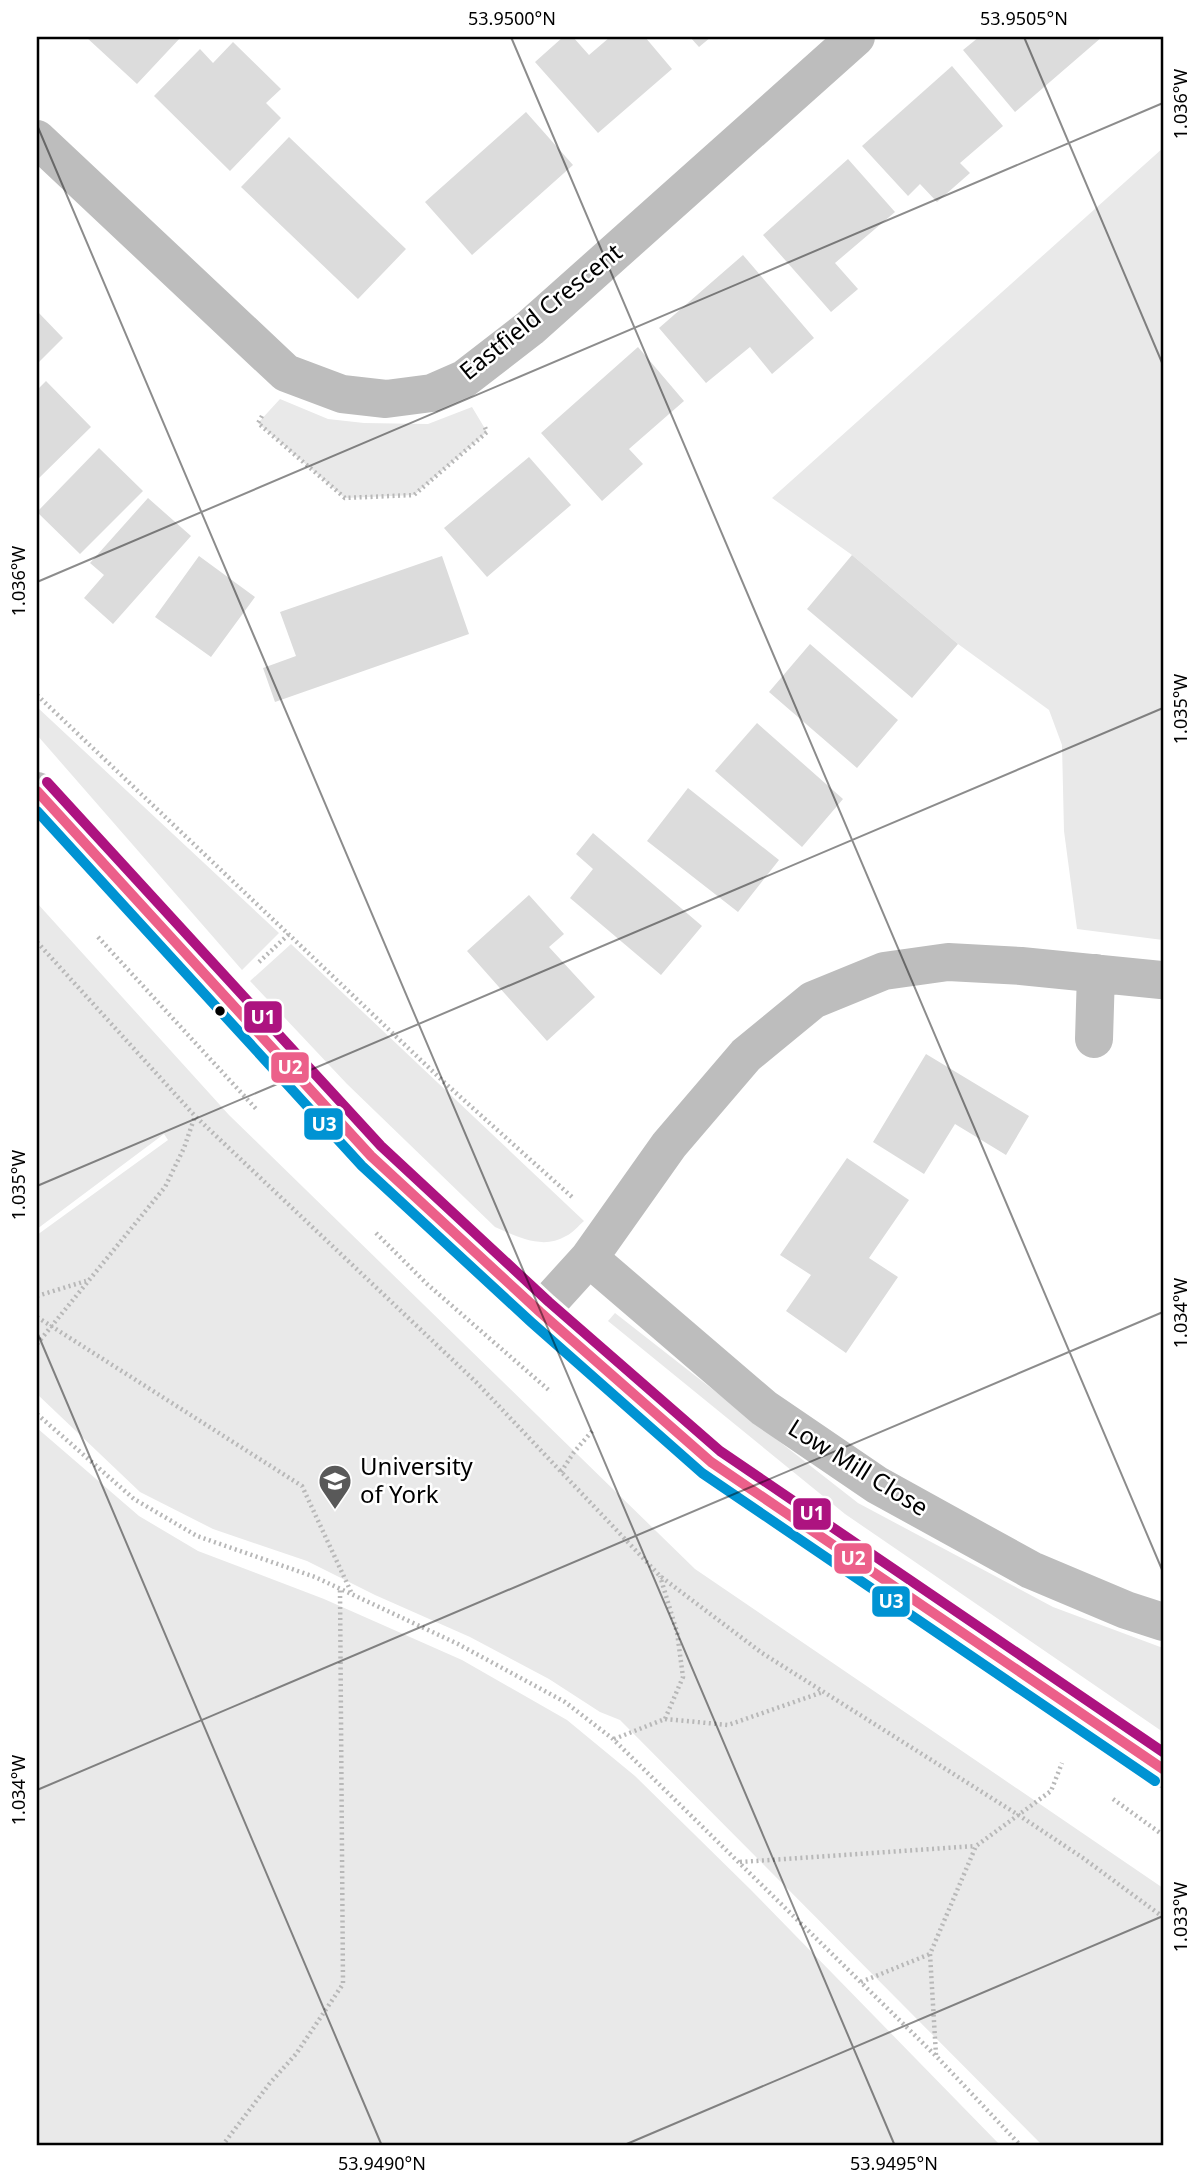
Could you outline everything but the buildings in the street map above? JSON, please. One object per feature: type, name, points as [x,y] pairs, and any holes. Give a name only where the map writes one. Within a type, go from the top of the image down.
[{"type":"street","name":"Eastfield Crescent","points":[[37,139],[286,373],[342,394],[386,399],[432,393],[464,379],[530,328],[856,37]]},
{"type":"street","points":[[37,791],[371,1156],[540,1312],[711,1462],[1163,1769]]},
{"type":"street","points":[[540,1312],[589,1258],[670,1145],[746,1055],[813,1000],[884,971],[948,962],[1161,980]]},
{"type":"street","points":[[1094,1039],[1096,973]]},
{"type":"street","name":"Low Mill Close","points":[[589,1258],[764,1408],[877,1485],[1031,1570],[1126,1610],[1163,1622]]},
{"type":"path","points":[[37,695],[455,1093],[611,1227]]},
{"type":"path","points":[[259,963],[289,934]]},
{"type":"path","points":[[37,942],[195,1116],[476,1382],[660,1576],[762,1653],[1020,1816],[1163,1917]]},
{"type":"path","points":[[37,1344],[165,1187],[184,1148],[195,1116]]},
{"type":"path","points":[[37,1296],[88,1281]]},
{"type":"path","points":[[37,1317],[302,1486],[352,1595]]},
{"type":"path","points":[[37,1414],[134,1499],[197,1536],[340,1588],[458,1644],[565,1702],[613,1739],[937,2057],[1021,2146]]},
{"type":"path","points":[[561,1472],[573,1452],[594,1429]]},
{"type":"path","points":[[660,1576],[677,1632],[683,1677],[665,1719]]},
{"type":"path","points":[[222,2146],[296,2054],[343,1984],[340,1588]]},
{"type":"path","points":[[613,1739],[665,1719],[728,1725],[824,1692]]},
{"type":"path","points":[[739,1862],[976,1846],[1051,1791],[1062,1763]]},
{"type":"path","points":[[937,2057],[930,1954],[976,1846]]},
{"type":"path","points":[[860,1982],[930,1954]]},
{"type":"shaded area","points":[[1163,148],[1163,940],[1077,929],[1064,831],[1062,745],[1049,710],[958,644],[852,555],[772,498]]},
{"type":"shaded area","points":[[280,399],[328,419],[364,423],[428,424],[472,407],[487,432],[414,495],[345,498],[258,423]]},
{"type":"shaded area","points":[[37,707],[279,933],[242,970],[37,735]]},
{"type":"shaded area","points":[[37,903],[229,1115],[695,1569],[1163,1888],[1163,2146],[1043,2146],[620,1720],[600,1712],[549,1679],[470,1637],[307,1561],[213,1529],[140,1492],[37,1394],[37,1235],[168,1140],[164,1134],[37,1229]]},
{"type":"shaded area","points":[[291,944],[584,1221],[569,1235],[548,1242],[512,1235],[495,1227],[347,1084],[250,981]]},
{"type":"shaded area","points":[[615,1313],[858,1503],[1053,1607],[1163,1648],[1163,1732],[845,1514],[608,1321]]},
{"type":"shaded area","points":[[37,1428],[139,1516],[198,1551],[324,1599],[462,1660],[567,1720],[635,1776],[750,1889],[1001,2146],[37,2146]]},
{"type":"transit line","name":"U1","points":[[47,782],[381,1146],[549,1302],[720,1451],[1163,1752]]},
{"type":"transit line","name":"U2","points":[[37,791],[371,1156],[540,1312],[711,1462],[1163,1769]]},
{"type":"transit line","name":"U3","points":[[37,811],[362,1166],[531,1322],[702,1473],[1155,1781]]},
{"type":"place","name":"University of York","points":[[335,1511]]}]
